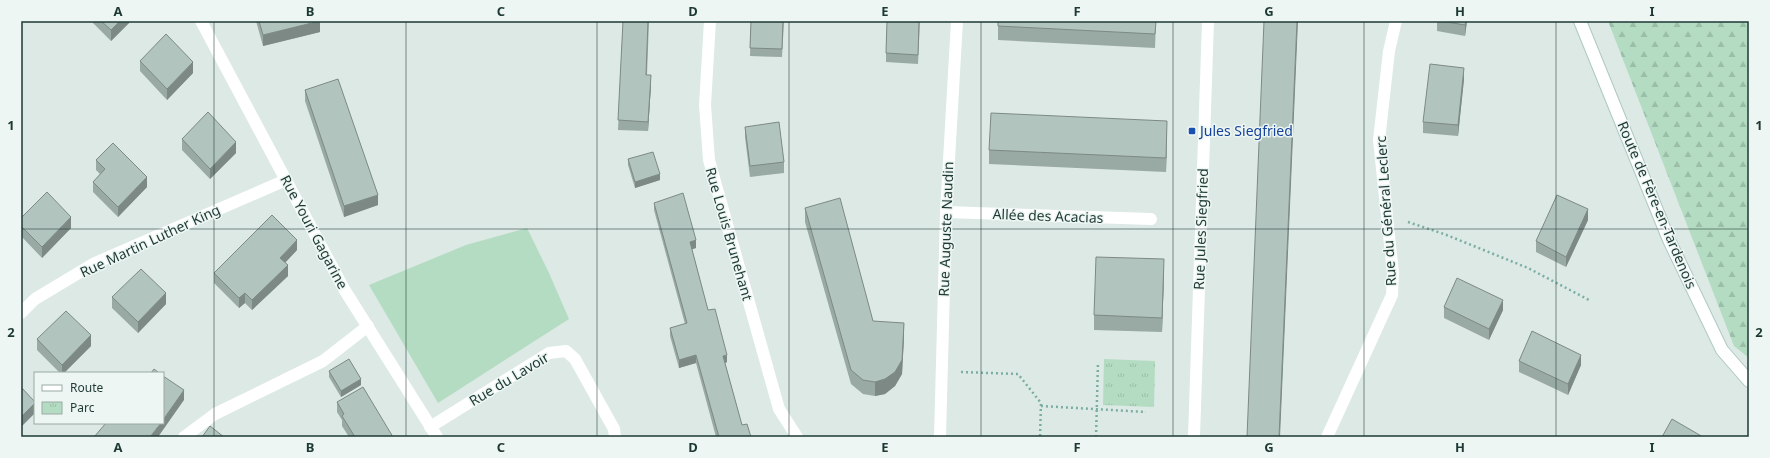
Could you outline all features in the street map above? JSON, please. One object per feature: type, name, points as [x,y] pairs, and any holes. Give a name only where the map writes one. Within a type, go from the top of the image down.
[{"type":"street","name":"Rue Youri Gagarine","points":[[201,21],[344,289],[433,432]]},
{"type":"street","name":"Rue Louis Brunehant","points":[[710,21],[705,105],[709,160],[779,409],[797,437]]},
{"type":"street","name":"Rue Auguste Naudin","points":[[940,437],[946,212],[957,21]]},
{"type":"street","name":"Rue Jules Siegfried","points":[[1194,437],[1208,21]]},
{"type":"street","name":"Rue du Général Leclerc","points":[[1327,437],[1392,295],[1393,273],[1379,140],[1389,51],[1396,21]]},
{"type":"street","name":"Route de Fère-en-Tardenois","points":[[1580,21],[1669,240],[1722,350],[1749,381]]},
{"type":"street","name":"Rue Martin Luther King","points":[[21,313],[36,299],[95,263],[286,180]]},
{"type":"street","name":"Allée des Acacias","points":[[946,212],[1151,219]]},
{"type":"street","points":[[184,437],[215,414],[324,361],[368,326]]},
{"type":"street","name":"Rue du Lavoir","points":[[433,432],[549,353],[566,351],[575,359],[614,429],[615,437]]},
{"type":"path","points":[[1387,216],[1444,234],[1528,268],[1589,300]]},
{"type":"path","points":[[1096,437],[1098,409],[1098,362]]},
{"type":"path","points":[[959,372],[1018,374],[1041,403],[1040,437]]},
{"type":"path","points":[[1041,406],[1146,412]]},
{"type":"green space","points":[[1608,21],[1749,21],[1749,358],[1734,346]]},
{"type":"green space","points":[[527,228],[569,319],[438,403],[369,285],[466,245]]},
{"type":"green space","points":[[1104,359],[1155,361],[1154,407],[1103,405]]},
{"type":"building","points":[[101,21],[120,21],[111,30]]},
{"type":"building","points":[[259,21],[320,21],[263,35]]},
{"type":"building","points":[[623,21],[648,21],[646,75],[651,75],[648,122],[618,120]]},
{"type":"building","points":[[751,21],[783,21],[782,49],[750,48]]},
{"type":"building","points":[[887,21],[919,21],[918,55],[886,53]]},
{"type":"building","points":[[998,21],[1156,21],[1155,34],[998,26]]},
{"type":"building","points":[[1264,21],[1297,21],[1279,437],[1247,437]]},
{"type":"building","points":[[1441,21],[1466,21],[1465,25]]},
{"type":"building","points":[[166,34],[193,62],[167,89],[140,61]]},
{"type":"building","points":[[1430,64],[1464,68],[1458,125],[1423,122]]},
{"type":"building","points":[[338,79],[378,195],[344,206],[305,90]]},
{"type":"building","points":[[208,112],[236,142],[210,169],[182,139]]},
{"type":"building","points":[[991,113],[1167,121],[1166,158],[989,150]]},
{"type":"building","points":[[779,122],[784,162],[750,166],[745,127]]},
{"type":"building","points":[[113,143],[147,177],[118,207],[93,182],[105,169],[96,160]]},
{"type":"building","points":[[653,152],[660,174],[635,182],[628,159]]},
{"type":"building","points":[[47,192],[71,217],[42,247],[21,226],[21,218]]},
{"type":"building","points":[[683,193],[696,240],[690,242],[708,310],[715,309],[727,355],[723,356],[742,425],[747,424],[751,437],[719,437],[696,355],[679,360],[670,328],[687,323],[654,203]]},
{"type":"building","points":[[1557,195],[1588,209],[1566,257],[1536,241]]},
{"type":"building","points":[[840,198],[873,321],[904,323],[902,360],[895,372],[885,379],[875,382],[863,380],[851,370],[805,208]]},
{"type":"building","points":[[272,215],[297,240],[280,258],[288,265],[252,300],[245,293],[239,298],[214,273]]},
{"type":"building","points":[[1096,257],[1164,259],[1162,318],[1094,315]]},
{"type":"building","points":[[141,269],[166,293],[138,322],[112,297]]},
{"type":"building","points":[[1457,278],[1503,300],[1489,329],[1444,307]]},
{"type":"building","points":[[66,311],[91,335],[62,365],[37,339]]},
{"type":"building","points":[[1532,331],[1581,355],[1568,384],[1519,361]]},
{"type":"building","points":[[349,359],[361,379],[341,391],[329,371]]},
{"type":"building","points":[[164,377],[184,390],[164,419]]},
{"type":"building","points":[[21,387],[34,401],[34,404],[21,417]]},
{"type":"building","points":[[363,387],[393,437],[355,437],[342,416],[344,414],[337,402]]},
{"type":"building","points":[[1672,419],[1703,437],[1662,437]]},
{"type":"building","points":[[105,424],[160,424],[150,437],[94,437]]},
{"type":"building","points":[[210,426],[224,437],[202,437]]},
{"type":"place","name":"Jules Siegfried","points":[[1192,131]]}]
